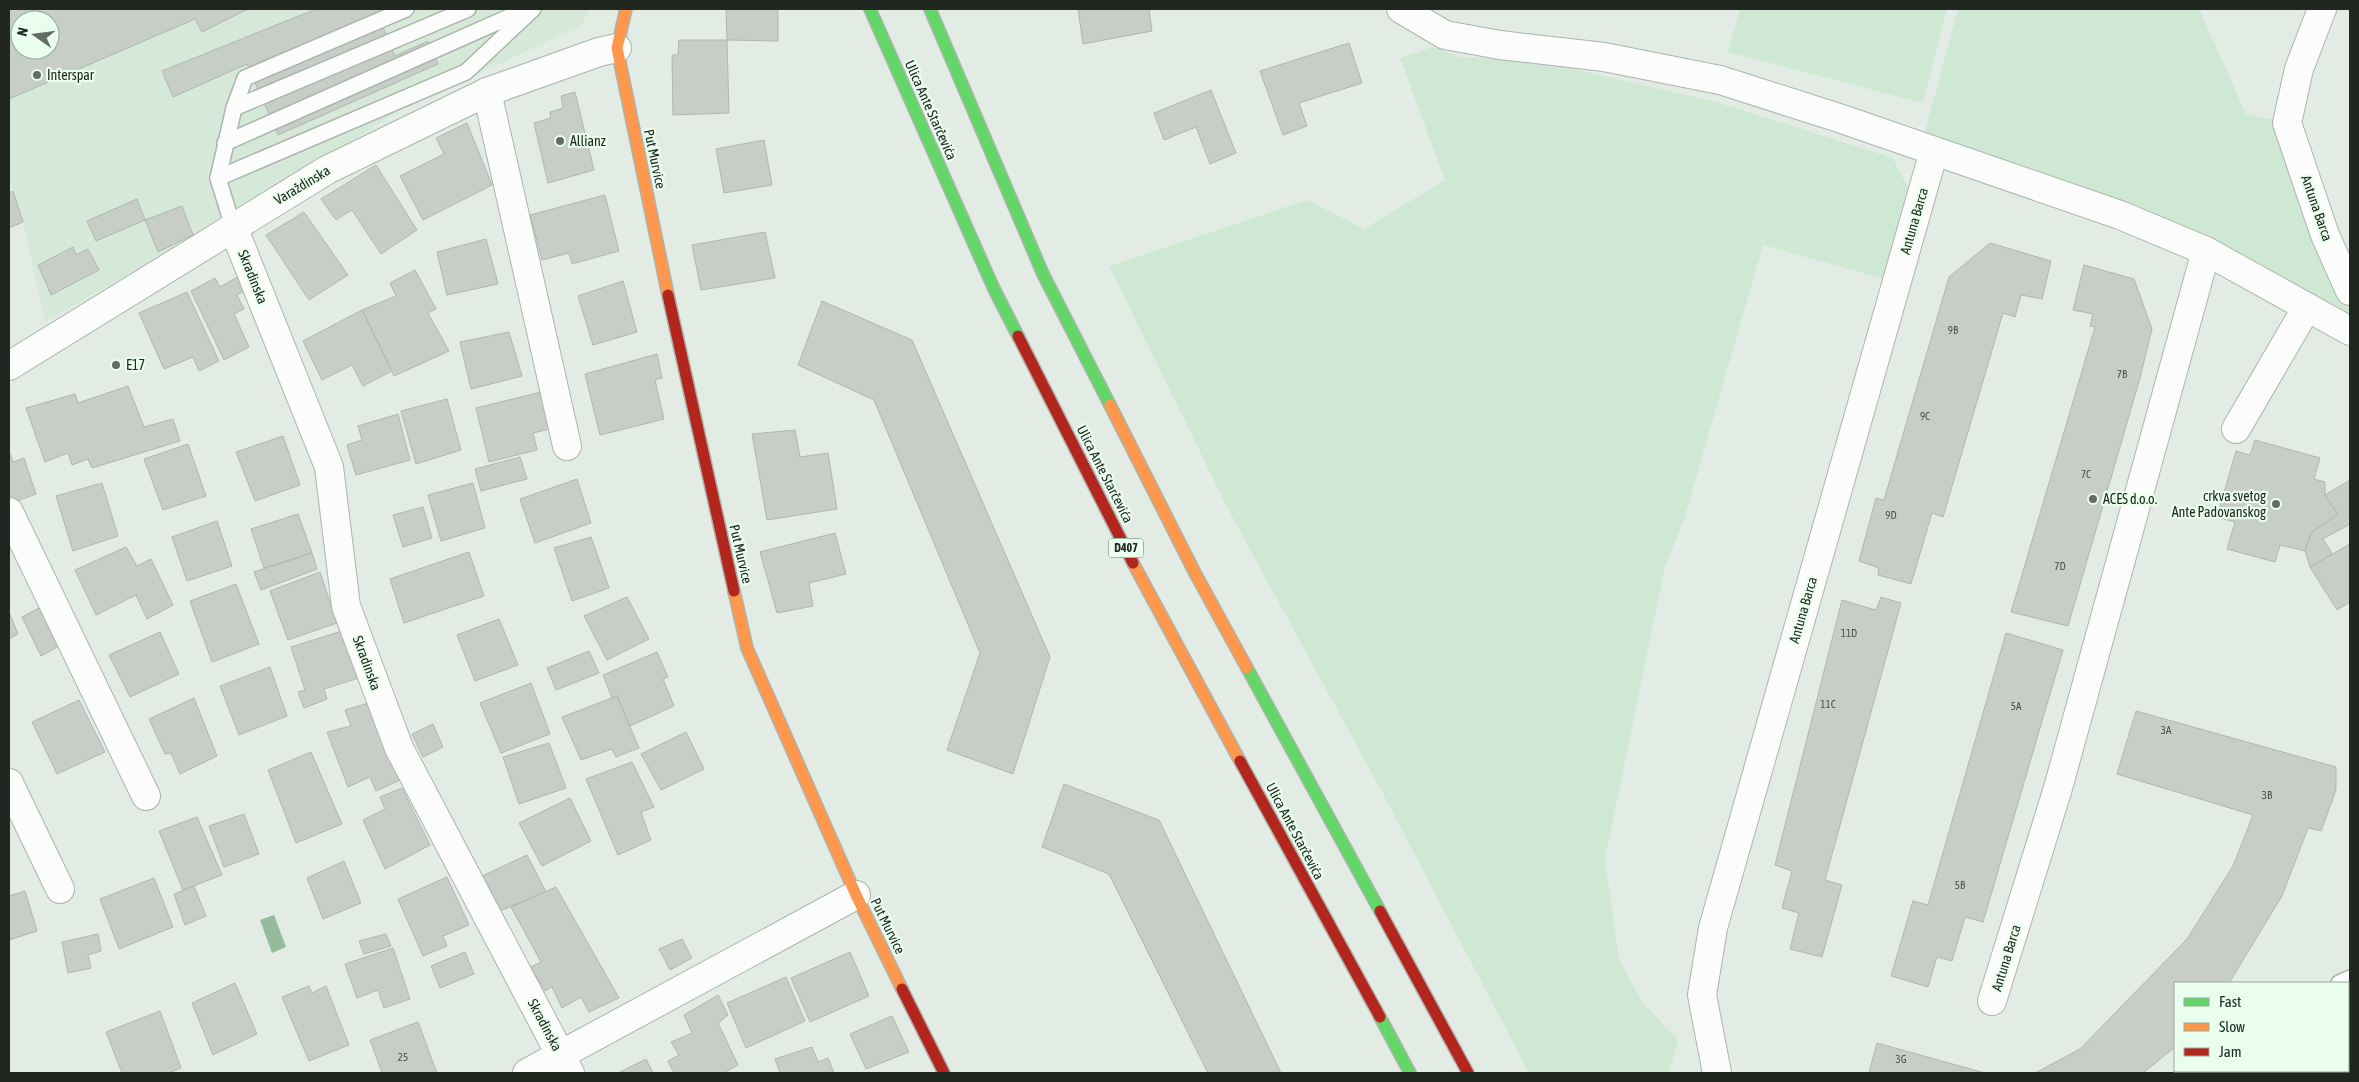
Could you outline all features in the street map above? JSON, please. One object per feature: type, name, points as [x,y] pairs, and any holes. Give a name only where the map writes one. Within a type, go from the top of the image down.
[{"type":"main road","name":"Put Murvice","points":[[626,9],[617,48],[687,387],[748,648],[856,896],[944,1073]]},
{"type":"main road","name":"Ulica Ante Starčevića","points":[[870,9],[994,289],[1148,592],[1410,1073]]},
{"type":"main road","points":[[930,9],[1043,274],[1195,573],[1468,1073]]},
{"type":"street","points":[[1400,9],[1445,36],[1500,45],[1604,57],[1720,80],[1934,151],[2120,215],[2206,251],[2350,332]]},
{"type":"street","name":"Antuna Barca","points":[[2322,9],[2299,69],[2288,123],[2325,235],[2348,279]]},
{"type":"street","name":"Varaždinska","points":[[11,358],[327,170],[487,92],[599,52],[617,48]]},
{"type":"street","points":[[487,92],[567,446]]},
{"type":"street","name":"Antuna Barca","points":[[1717,1073],[1702,995],[1713,928],[1934,151]]},
{"type":"street","name":"Skradinska","points":[[233,227],[330,467],[346,606],[399,748],[566,1065]]},
{"type":"street","name":"Antuna Barca","points":[[1992,1001],[2058,788],[2206,251]]},
{"type":"street","points":[[2236,429],[2307,308]]},
{"type":"street","points":[[9,512],[146,796]]},
{"type":"street","points":[[9,783],[60,889]]},
{"type":"street","points":[[527,1073],[566,1065],[856,896]]},
{"type":"lane","points":[[233,227],[218,178],[234,108],[245,78],[406,9]]},
{"type":"lane","points":[[234,108],[468,9]]},
{"type":"lane","points":[[225,143],[528,9]]},
{"type":"lane","points":[[218,178],[466,72],[533,9]]},
{"type":"shaded area","points":[[9,9],[590,9],[581,26],[402,109],[267,195],[45,322],[23,222],[9,179]]},
{"type":"shaded area","points":[[1740,9],[1947,9],[1923,103],[1728,52]]},
{"type":"shaded area","points":[[1958,9],[2199,9],[2246,114],[2287,123],[2350,291],[2350,331],[2206,251],[1921,147]]},
{"type":"shaded area","points":[[1433,47],[1460,57],[1543,62],[1716,102],[1893,158],[1912,196],[1888,280],[1763,245],[1684,520],[1665,566],[1605,859],[1619,960],[1643,1003],[1678,1040],[1669,1073],[1529,1073],[1382,792],[1227,507],[1109,266],[1307,200],[1364,229],[1445,180],[1400,58]]},
{"type":"shaded area","points":[[274,915],[286,947],[272,953],[260,920]]},
{"type":"building","name":"Interspar","points":[[9,9],[248,9],[202,32],[195,19],[9,99]]},
{"type":"building","points":[[316,9],[392,9],[378,15],[395,56],[428,41],[438,64],[278,135],[247,64],[173,97],[162,71]]},
{"type":"building","points":[[726,9],[778,9],[778,41],[727,40]]},
{"type":"building","points":[[1078,9],[1149,9],[1152,31],[1083,44]]},
{"type":"building","points":[[679,40],[727,40],[729,113],[673,115],[672,55],[678,55]]},
{"type":"building","points":[[1349,43],[1362,83],[1299,103],[1307,126],[1283,135],[1260,71]]},
{"type":"building","points":[[1211,90],[1236,153],[1210,164],[1196,127],[1164,140],[1154,113]]},
{"type":"building","points":[[575,92],[594,170],[548,183],[534,123],[551,118],[550,112],[563,108],[561,96]]},
{"type":"building","points":[[467,123],[492,185],[423,220],[400,176],[444,154],[436,138]]},
{"type":"building","points":[[764,140],[772,185],[724,193],[716,149]]},
{"type":"building","points":[[376,165],[417,230],[381,254],[352,210],[336,220],[321,199]]},
{"type":"building","points":[[13,191],[23,222],[9,228],[9,193]]},
{"type":"building","points":[[605,195],[619,251],[572,264],[569,253],[542,260],[530,215]]},
{"type":"building","points":[[137,199],[145,220],[96,241],[87,221]]},
{"type":"building","points":[[182,206],[193,235],[158,252],[145,220]]},
{"type":"building","points":[[304,212],[348,275],[309,300],[266,235]]},
{"type":"building","points":[[765,232],[775,278],[701,290],[692,245]]},
{"type":"building","points":[[486,239],[498,284],[447,295],[437,252]]},
{"type":"building","points":[[1990,243],[2051,261],[2042,299],[2021,295],[2015,317],[2003,313],[1943,517],[1932,513],[1911,584],[1878,575],[1879,568],[1859,561],[1876,498],[1884,500],[1949,277]]},
{"type":"building","points":[[73,247],[76,255],[88,249],[99,270],[51,295],[38,265]]},
{"type":"building","points":[[2084,265],[2134,279],[2152,329],[2140,378],[2068,626],[2011,612],[2095,327],[2090,326],[2093,314],[2073,310]]},
{"type":"building","points":[[415,270],[436,309],[428,313],[449,351],[394,376],[362,310],[396,296],[390,283]]},
{"type":"building","points":[[241,275],[249,288],[237,295],[244,309],[234,314],[249,347],[224,360],[191,291],[215,278],[220,287]]},
{"type":"building","points":[[623,281],[637,332],[593,345],[578,296]]},
{"type":"building","points":[[187,292],[219,361],[199,371],[193,357],[164,369],[139,313]]},
{"type":"building","points":[[822,301],[912,340],[1050,657],[1013,774],[947,750],[980,653],[874,400],[798,365]]},
{"type":"building","points":[[362,310],[392,371],[363,386],[352,365],[322,380],[303,341]]},
{"type":"building","points":[[509,332],[522,376],[471,389],[460,342]]},
{"type":"building","points":[[657,354],[662,378],[655,380],[664,419],[600,435],[585,374]]},
{"type":"building","points":[[128,386],[144,427],[173,419],[180,441],[92,468],[88,459],[72,465],[68,453],[45,462],[26,408],[75,394],[78,403]]},
{"type":"building","points":[[545,391],[554,428],[533,433],[537,450],[489,462],[476,408]]},
{"type":"building","points":[[447,399],[461,450],[416,464],[401,411]]},
{"type":"building","points":[[398,414],[410,460],[356,475],[347,445],[362,440],[358,426]]},
{"type":"building","points":[[795,430],[800,457],[828,453],[837,509],[767,520],[752,434]]},
{"type":"building","points":[[283,436],[300,485],[255,501],[236,452]]},
{"type":"building","name":"crkva svetog Ante Padovanskog","points":[[2255,440],[2320,458],[2314,479],[2325,482],[2325,495],[2338,514],[2311,533],[2305,551],[2280,545],[2275,562],[2227,549],[2235,522],[2217,517],[2236,451],[2250,455]]},
{"type":"building","points":[[188,444],[206,496],[163,510],[144,459]]},
{"type":"building","points":[[9,451],[13,462],[24,458],[36,494],[9,504]]},
{"type":"building","points":[[520,457],[527,479],[481,491],[475,469]]},
{"type":"building","points":[[577,479],[591,523],[535,543],[520,499]]},
{"type":"building","points":[[2350,480],[2350,524],[2323,539],[2333,555],[2310,567],[2305,551],[2311,533],[2338,514],[2325,495]]},
{"type":"building","points":[[102,483],[118,536],[73,551],[56,496]]},
{"type":"building","points":[[473,483],[485,528],[441,541],[428,495]]},
{"type":"building","points":[[423,507],[432,538],[403,547],[393,515]]},
{"type":"building","points":[[298,514],[312,553],[264,568],[251,529]]},
{"type":"building","points":[[217,521],[232,566],[187,581],[172,537]]},
{"type":"building","points":[[835,533],[846,574],[809,583],[813,606],[777,613],[760,552]]},
{"type":"building","points":[[591,537],[609,588],[572,601],[554,548]]},
{"type":"building","points":[[2350,544],[2350,602],[2337,610],[2310,567]]},
{"type":"building","points":[[126,547],[137,566],[151,559],[173,605],[147,619],[136,595],[96,615],[75,570]]},
{"type":"building","points":[[469,552],[484,596],[404,623],[390,579]]},
{"type":"building","points":[[312,553],[317,569],[261,590],[254,572]]},
{"type":"building","points":[[320,572],[337,623],[288,640],[270,591]]},
{"type":"building","points":[[236,584],[259,644],[212,662],[190,601]]},
{"type":"building","points":[[627,597],[649,639],[607,660],[584,616]]},
{"type":"building","points":[[1881,597],[1901,603],[1825,880],[1842,885],[1822,957],[1790,949],[1799,913],[1782,908],[1792,871],[1775,865],[1842,600],[1876,610]]},
{"type":"building","points":[[41,607],[59,646],[41,656],[22,617]]},
{"type":"building","points":[[9,612],[18,634],[9,639]]},
{"type":"building","points":[[499,619],[518,665],[475,681],[457,635]]},
{"type":"building","points":[[345,630],[362,677],[324,689],[327,699],[304,708],[298,692],[305,690],[291,647]]},
{"type":"building","points":[[160,632],[179,674],[130,697],[109,655]]},
{"type":"building","points":[[2006,633],[2063,650],[1983,922],[1965,917],[1952,961],[1937,957],[1928,987],[1891,976],[1913,901],[1928,905]]},
{"type":"building","points":[[589,651],[599,673],[556,690],[547,668]]},
{"type":"building","points":[[657,652],[668,677],[663,679],[674,706],[630,726],[617,696],[612,698],[603,675]]},
{"type":"building","points":[[270,667],[287,716],[239,735],[220,686]]},
{"type":"building","points":[[531,683],[550,734],[501,753],[480,703]]},
{"type":"building","points":[[617,696],[639,748],[616,757],[612,749],[581,760],[562,717]]},
{"type":"building","points":[[194,698],[217,756],[180,774],[171,753],[165,754],[149,719]]},
{"type":"building","points":[[79,700],[105,752],[57,774],[32,722]]},
{"type":"building","points":[[372,702],[400,780],[376,791],[370,777],[348,787],[327,732],[351,726],[345,710]]},
{"type":"building","points":[[2136,711],[2336,767],[2336,790],[2321,831],[2308,828],[2282,896],[2230,982],[2174,982],[2174,1048],[2143,1073],[2035,1073],[2080,1049],[2187,939],[2233,866],[2253,815],[2117,774]]},
{"type":"building","points":[[433,724],[443,747],[423,757],[412,734]]},
{"type":"building","points":[[686,732],[704,769],[661,790],[641,754]]},
{"type":"building","points":[[549,743],[566,788],[519,804],[503,757]]},
{"type":"building","points":[[311,752],[342,824],[296,843],[268,770]]},
{"type":"building","points":[[632,762],[654,807],[641,812],[651,840],[618,855],[586,779]]},
{"type":"building","points":[[1064,784],[1159,820],[1281,1073],[1208,1073],[1109,874],[1042,847]]},
{"type":"building","points":[[402,788],[430,845],[385,869],[363,820],[385,809],[380,797]]},
{"type":"building","points":[[570,798],[591,841],[542,866],[519,823]]},
{"type":"building","points":[[244,814],[259,854],[224,867],[209,826]]},
{"type":"building","points":[[197,817],[222,875],[183,890],[159,831]]},
{"type":"building","points":[[527,855],[546,892],[500,911],[482,876]]},
{"type":"building","points":[[344,861],[361,903],[323,919],[307,878]]},
{"type":"building","points":[[447,877],[469,925],[443,936],[447,946],[423,956],[398,899]]},
{"type":"building","points":[[154,878],[173,927],[119,949],[100,899]]},
{"type":"building","points":[[194,886],[206,916],[185,925],[174,894]]},
{"type":"building","points":[[556,887],[619,998],[589,1012],[581,997],[562,1008],[552,987],[545,991],[531,967],[541,962],[511,907]]},
{"type":"building","points":[[25,891],[37,931],[9,940],[9,896]]},
{"type":"building","points":[[98,934],[101,951],[88,955],[91,968],[68,973],[62,942]]},
{"type":"building","points":[[386,934],[391,946],[364,954],[359,941]]},
{"type":"building","points":[[682,939],[692,958],[670,970],[659,949]]},
{"type":"building","points":[[393,948],[410,999],[384,1008],[378,990],[357,998],[345,964]]},
{"type":"building","points":[[465,952],[474,974],[440,988],[431,966]]},
{"type":"building","points":[[850,952],[869,996],[810,1022],[791,978]]},
{"type":"building","points":[[786,977],[805,1021],[746,1048],[727,1003]]},
{"type":"building","points":[[235,983],[257,1034],[213,1055],[192,1003]]},
{"type":"building","points":[[309,986],[312,993],[326,986],[349,1045],[309,1061],[282,997]]},
{"type":"building","points":[[718,995],[728,1015],[718,1023],[738,1065],[724,1073],[674,1073],[668,1061],[679,1055],[671,1042],[692,1033],[684,1015]]},
{"type":"building","points":[[160,1011],[181,1068],[169,1073],[122,1073],[106,1032]]},
{"type":"building","points":[[892,1016],[909,1052],[866,1069],[850,1034]]},
{"type":"building","points":[[418,1022],[437,1073],[382,1073],[370,1040]]},
{"type":"building","points":[[2349,1032],[2350,1073],[2289,1073],[2349,1072]]},
{"type":"building","points":[[1877,1043],[1985,1073],[1869,1073]]},
{"type":"building","points":[[812,1047],[818,1062],[828,1058],[834,1073],[780,1073],[775,1059]]},
{"type":"building","points":[[646,1059],[653,1073],[618,1073]]},
{"type":"traffic: fast","points":[[870,9],[994,289],[1018,336]]},
{"type":"traffic: fast","points":[[930,9],[1043,274],[1110,405]]},
{"type":"traffic: fast","points":[[1247,668],[1380,911]]},
{"type":"traffic: fast","points":[[1380,1017],[1410,1073]]},
{"type":"traffic: slow","points":[[626,9],[617,48],[668,295]]},
{"type":"traffic: slow","points":[[1110,405],[1195,573],[1247,668]]},
{"type":"traffic: slow","points":[[1133,563],[1240,761]]},
{"type":"traffic: slow","points":[[734,591],[747,648],[856,895],[902,989]]},
{"type":"traffic: jam","points":[[668,295],[734,591]]},
{"type":"traffic: jam","points":[[1018,336],[1133,563]]},
{"type":"traffic: jam","points":[[1240,761],[1380,1017]]},
{"type":"traffic: jam","points":[[1380,911],[1468,1073]]},
{"type":"traffic: jam","points":[[902,989],[944,1073]]},
{"type":"place","name":"Interspar","points":[[37,75]]},
{"type":"place","name":"Allianz","points":[[560,141]]},
{"type":"place","name":"E17","points":[[116,365]]},
{"type":"place","name":"ACES d.o.o.","points":[[2093,499]]},
{"type":"place","name":"crkva svetog Ante Padovanskog","points":[[2276,504]]}]
